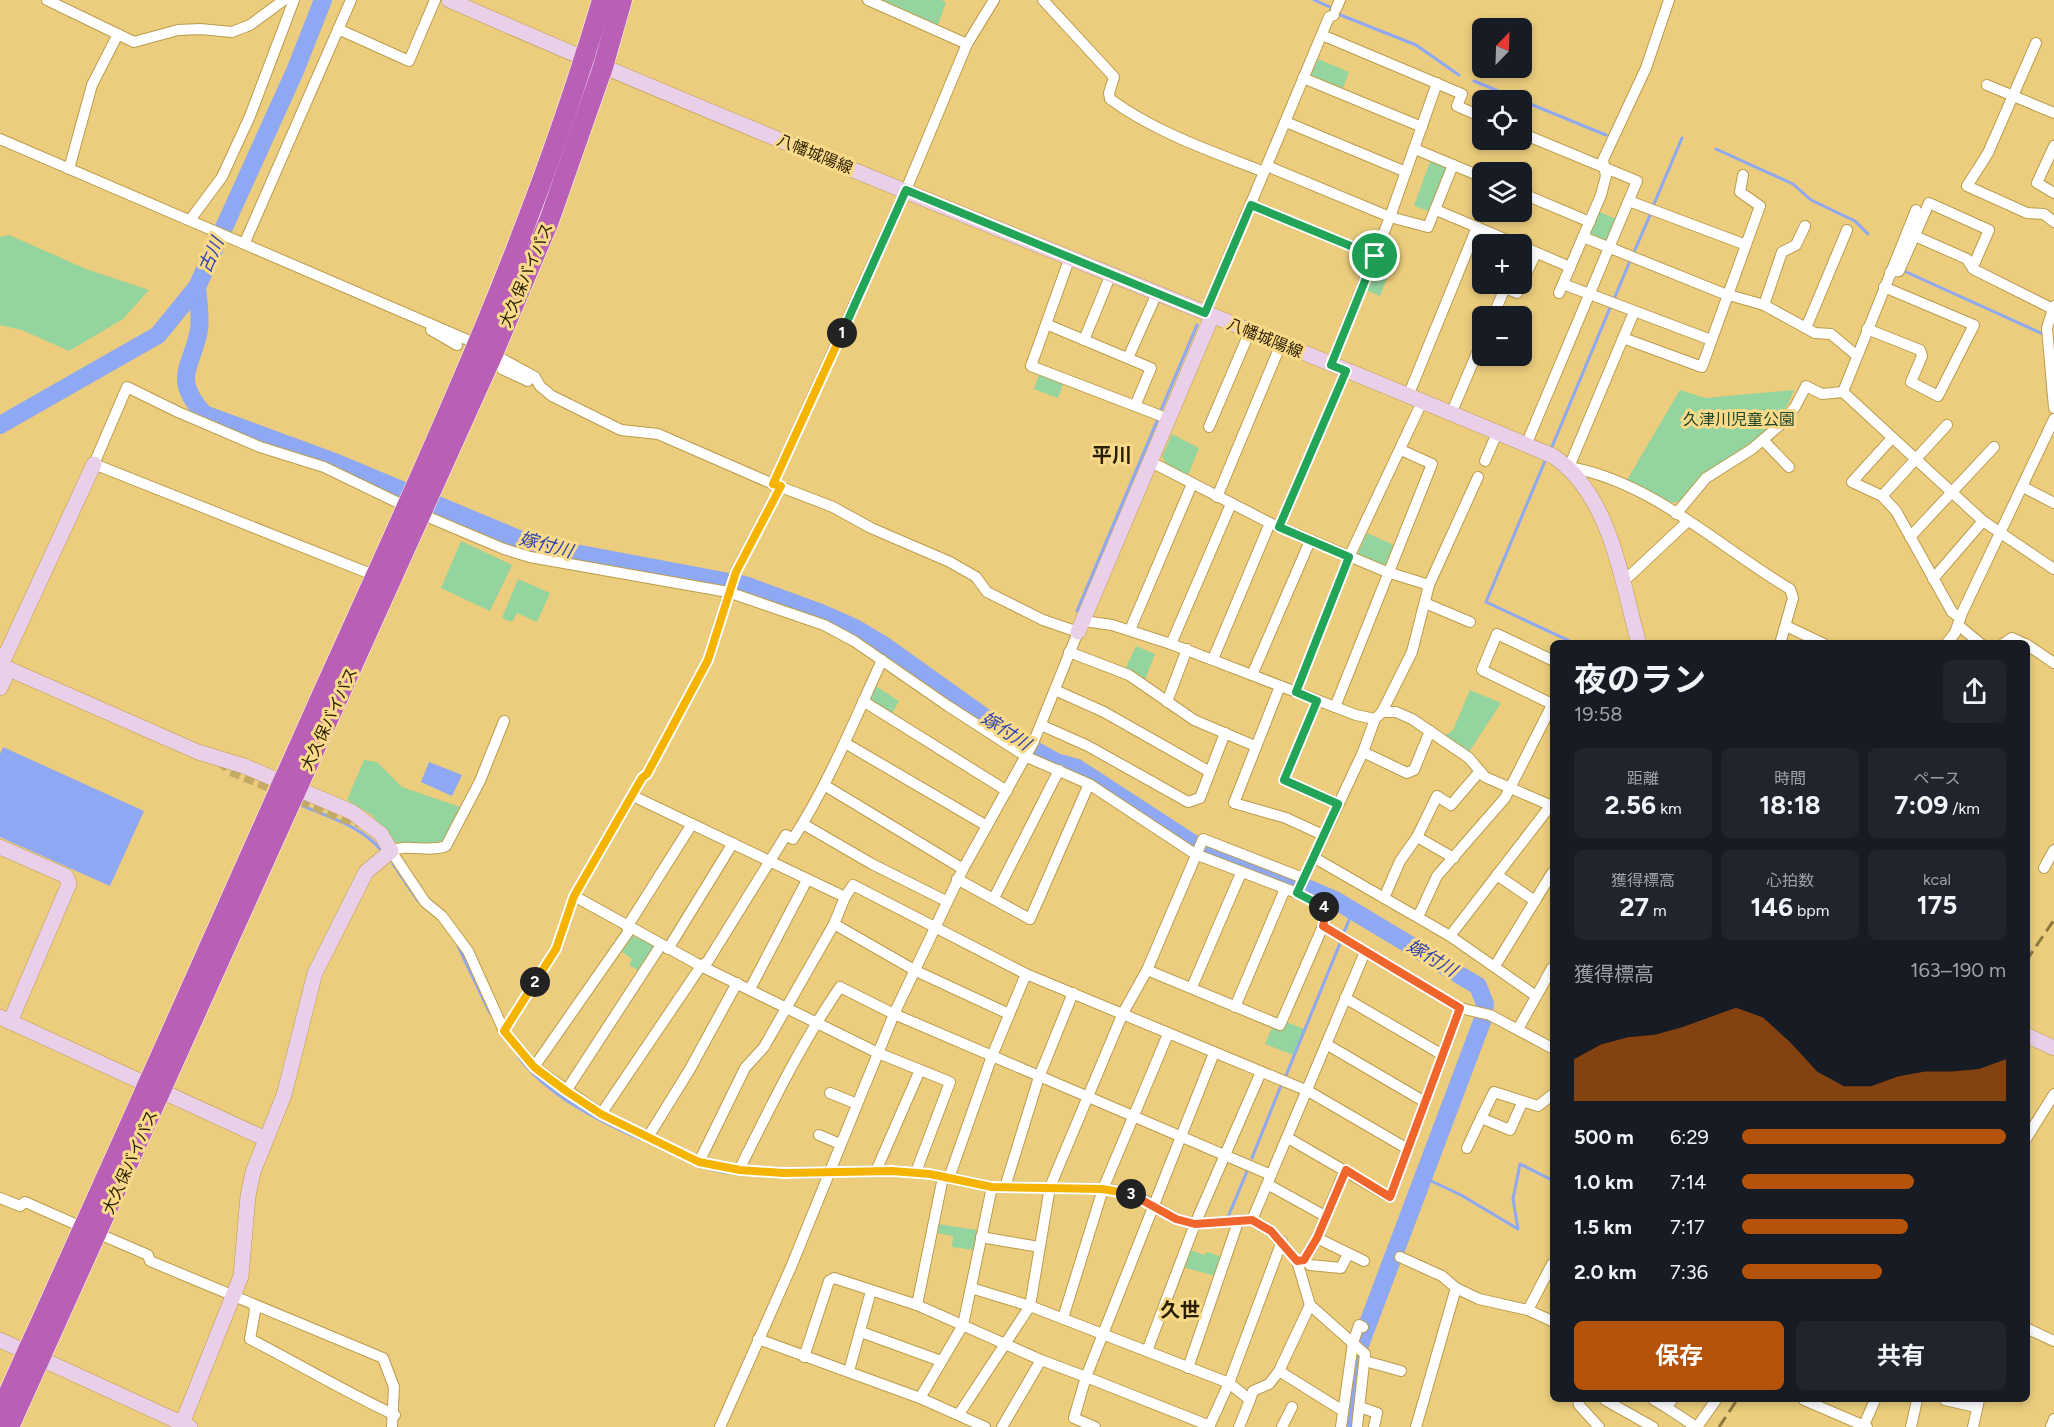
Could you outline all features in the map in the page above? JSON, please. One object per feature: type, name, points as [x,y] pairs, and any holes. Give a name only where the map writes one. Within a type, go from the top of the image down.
[{"type":"highway","name":"大久保バイパス","points":[[491,356],[531,213],[602,0]]},
{"type":"highway","name":"大久保バイパス","points":[[9,1427],[33,1356],[88,1232],[418,502],[491,356],[549,221],[603,67],[622,0]]},
{"type":"highway","name":"大久保バイパス","points":[[289,786],[376,576],[418,502]]},
{"type":"highway","name":"大久保バイパス","points":[[0,1412],[33,1356]]},
{"type":"street","points":[[47,0],[134,42],[178,30],[200,29],[232,32],[250,25],[284,0]]},
{"type":"street","points":[[193,221],[222,177],[250,116],[294,0]]},
{"type":"street","points":[[245,242],[351,0]]},
{"type":"street","points":[[338,29],[410,61],[435,0]]},
{"type":"street","name":"八幡城陽線","points":[[449,0],[685,103],[906,190],[1553,456],[1569,467],[1599,508],[1638,640]]},
{"type":"street","points":[[868,0],[967,44]]},
{"type":"street","points":[[504,1031],[556,949],[574,896],[633,796],[708,660],[736,572],[777,485],[967,44],[994,0]]},
{"type":"street","points":[[1043,0],[1114,77],[1110,99],[1129,112],[1199,147],[1264,168],[1390,217],[1428,227],[1453,165]]},
{"type":"street","points":[[1669,0],[1646,68],[1603,160],[1606,176],[1601,195],[1561,288],[1590,296],[1711,340]]},
{"type":"street","points":[[720,1427],[894,1014],[936,928],[946,901],[1035,741],[1069,652],[1169,419],[1264,168],[1286,122],[1329,17],[1337,8]]},
{"type":"street","points":[[69,169],[92,85],[118,34]]},
{"type":"street","points":[[1322,35],[1462,94],[1457,106],[1472,113]]},
{"type":"street","points":[[2036,43],[1988,153],[1967,186],[2027,213],[2044,214],[2054,222]]},
{"type":"street","points":[[1304,78],[1422,127]]},
{"type":"street","points":[[1331,365],[1390,217],[1437,83]]},
{"type":"street","points":[[1987,85],[2054,113]]},
{"type":"street","points":[[1286,122],[1406,172]]},
{"type":"street","points":[[0,139],[419,318],[536,377],[540,386]]},
{"type":"street","points":[[1526,445],[1611,249],[1637,181],[1532,139]]},
{"type":"street","points":[[2054,146],[2037,183],[2054,193]]},
{"type":"street","points":[[1415,148],[1472,173]]},
{"type":"street","points":[[1623,338],[1702,367],[1760,206],[1740,192],[1743,175]]},
{"type":"street","points":[[1532,198],[1590,222]]},
{"type":"street","points":[[1629,201],[1746,245]]},
{"type":"street","points":[[1890,272],[1899,271],[1929,203],[1989,230],[1974,262],[1970,264]]},
{"type":"street","points":[[1251,205],[1375,256]]},
{"type":"street","points":[[1436,210],[1494,234]]},
{"type":"street","points":[[1843,392],[1901,238],[1916,210]]},
{"type":"street","points":[[1764,305],[1782,252],[1796,245],[1805,225]]},
{"type":"street","points":[[1296,692],[1349,557],[1401,450],[1415,399],[1478,227]]},
{"type":"street","points":[[1806,328],[1847,230]]},
{"type":"street","points":[[1915,236],[1967,259],[1973,269],[2053,307],[2047,328],[2051,344],[2054,408]]},
{"type":"street","points":[[1583,237],[1722,293],[1729,293],[1764,305],[1815,333],[1831,334],[1856,355]]},
{"type":"street","points":[[1532,251],[1570,267]]},
{"type":"street","points":[[1497,306],[1505,288],[1517,293],[1536,253]]},
{"type":"street","points":[[1070,257],[1031,366],[1169,419]]},
{"type":"street","points":[[1084,340],[1110,274]]},
{"type":"street","points":[[1867,329],[1920,350],[1922,356],[1911,382],[1938,396],[1974,325],[1884,287]]},
{"type":"street","points":[[1128,358],[1157,293]]},
{"type":"street","points":[[1634,312],[1569,467],[1585,470],[1642,493],[1790,589],[1793,598],[1781,640]]},
{"type":"street","points":[[419,318],[432,330],[457,345]]},
{"type":"street","points":[[1046,324],[1150,368],[1135,406]]},
{"type":"street","points":[[1209,427],[1250,331]]},
{"type":"street","points":[[1217,497],[1281,344]]},
{"type":"street","points":[[491,356],[552,396],[621,430],[658,434],[833,507],[871,528],[950,562],[976,577],[987,592],[1043,620],[1081,627],[1130,630],[1213,659],[1335,707],[1378,715],[1396,712],[1430,731],[1469,758],[1485,777],[1550,805]]},
{"type":"street","points":[[1451,414],[1472,365]]},
{"type":"street","points":[[1213,659],[1346,371]]},
{"type":"street","points":[[1676,514],[1706,478],[1763,440],[1795,407],[1806,386],[1822,394],[1843,392],[1983,521],[2054,569]]},
{"type":"street","points":[[0,688],[3,666],[127,387],[178,412],[260,447],[418,502],[504,549],[530,557],[728,592],[824,625],[854,640],[1028,755],[1089,784],[1196,854],[1297,893],[1327,908],[1323,926],[1280,1025],[1147,970]]},
{"type":"street","points":[[1949,640],[1955,633],[2054,419]]},
{"type":"street","points":[[1882,496],[1947,425]]},
{"type":"street","points":[[1485,461],[1497,433]]},
{"type":"street","points":[[1892,438],[1852,482],[1882,496],[1896,511],[1952,612],[1977,640]]},
{"type":"street","points":[[1763,440],[1789,467]]},
{"type":"street","points":[[1910,537],[1994,447]]},
{"type":"street","points":[[1335,707],[1432,464],[1401,450]]},
{"type":"street","points":[[1151,462],[1274,525],[1387,572],[1429,585]]},
{"type":"street","points":[[94,464],[376,576]]},
{"type":"street","points":[[1297,893],[1378,715],[1412,652],[1429,585],[1478,477]]},
{"type":"street","points":[[1130,630],[1192,484]]},
{"type":"street","points":[[2023,488],[2054,503]]},
{"type":"street","points":[[1171,644],[1231,504]]},
{"type":"street","points":[[1933,579],[1983,521]]},
{"type":"street","points":[[1622,583],[1688,522]]},
{"type":"street","points":[[1252,675],[1310,540]]},
{"type":"street","points":[[1425,603],[1470,622]]},
{"type":"street","points":[[1786,626],[1816,640]]},
{"type":"street","points":[[1550,659],[1497,634],[1482,670],[1550,703]]},
{"type":"street","points":[[2030,647],[2054,663]]},
{"type":"street","points":[[1167,702],[1187,650]]},
{"type":"street","points":[[1069,652],[1129,675],[1194,720],[1256,746]]},
{"type":"street","points":[[601,1114],[701,966],[708,961],[786,835],[793,839],[845,743],[882,660]]},
{"type":"street","points":[[3,666],[198,752],[235,763],[352,812],[381,834],[425,902],[442,916],[468,951],[504,1031],[534,1067],[601,1114],[699,1162],[740,1170],[784,1173],[830,1170],[916,1173],[992,1187],[1102,1189],[1134,1194],[1176,1219],[1195,1224],[1252,1220],[1282,1241],[1300,1260],[1310,1265],[1341,1268],[1348,1254]]},
{"type":"street","points":[[1280,686],[1234,803],[1286,818],[1323,835]]},
{"type":"street","points":[[1055,690],[1104,712],[1210,772]]},
{"type":"street","points":[[863,701],[1007,791]]},
{"type":"street","points":[[1317,701],[1284,780],[1338,804]]},
{"type":"street","points":[[1418,917],[1437,876],[1509,789],[1550,708]]},
{"type":"street","points":[[0,1340],[184,1426],[235,1297],[245,1258],[248,1196],[253,1172],[284,1095],[315,973],[366,872],[398,848],[436,850],[446,846],[480,781],[504,721]]},
{"type":"street","points":[[1041,725],[1088,746],[1188,802],[1200,798],[1226,733]]},
{"type":"street","points":[[1363,752],[1407,773],[1414,770],[1430,731]]},
{"type":"street","points":[[845,743],[987,826]]},
{"type":"street","points":[[994,898],[1059,770]]},
{"type":"street","points":[[1384,898],[1400,861],[1417,837],[1437,796],[1451,805],[1480,771]]},
{"type":"street","points":[[824,785],[1030,920],[1089,784]]},
{"type":"street","points":[[633,796],[845,897]]},
{"type":"street","points":[[1450,936],[1550,809]]},
{"type":"street","points":[[534,1067],[629,928],[692,824]]},
{"type":"street","points":[[802,824],[872,864],[946,901]]},
{"type":"street","points":[[1417,837],[1454,858]]},
{"type":"street","points":[[959,1414],[1030,1306],[1050,1187],[1123,1013],[1147,970],[1203,839],[1303,878]]},
{"type":"street","points":[[566,1091],[733,843]]},
{"type":"street","points":[[0,847],[66,876],[69,884],[5,1019],[266,1139]]},
{"type":"street","points":[[2044,868],[2054,850]]},
{"type":"street","points":[[1313,856],[1450,936],[1536,996]]},
{"type":"street","points":[[1192,987],[1241,873]]},
{"type":"street","points":[[1497,875],[1534,901]]},
{"type":"street","points":[[1495,966],[1550,876]]},
{"type":"street","points":[[750,989],[807,880]]},
{"type":"street","points":[[699,1162],[745,1068],[764,1047],[834,924],[845,897],[853,885],[1026,974],[1308,1091],[1406,1148]]},
{"type":"street","points":[[1235,1006],[1285,889]]},
{"type":"street","points":[[574,896],[701,966],[817,1021],[878,1053],[950,1082],[916,1173]]},
{"type":"street","points":[[834,924],[916,971],[1009,1014]]},
{"type":"street","points":[[1323,926],[1460,1008],[1490,1015],[1550,1047]]},
{"type":"street","points":[[1252,1220],[1365,952]]},
{"type":"street","points":[[1518,1029],[1550,972]]},
{"type":"street","points":[[917,1305],[946,1177],[1026,974]]},
{"type":"street","points":[[648,1137],[690,1069],[737,983]]},
{"type":"street","points":[[740,1170],[817,1021],[840,987],[894,1014],[1039,1077],[1088,1095],[1226,1154],[1324,1216]]},
{"type":"street","points":[[1005,1187],[1039,1077],[1073,993]]},
{"type":"street","points":[[1345,998],[1441,1054]]},
{"type":"street","points":[[1288,1138],[1390,1197],[1406,1148],[1460,1008]]},
{"type":"street","points":[[1063,1318],[1102,1189],[1136,1115],[1168,1034]]},
{"type":"street","points":[[2030,1037],[2054,1048]]},
{"type":"street","points":[[1326,1044],[1425,1102]]},
{"type":"street","points":[[1095,1427],[1072,1423],[1086,1377],[1152,1205],[1214,1053]]},
{"type":"street","points":[[876,1171],[920,1070]]},
{"type":"street","points":[[1147,1351],[1195,1224],[1261,1072]]},
{"type":"street","points":[[1467,1148],[1494,1092],[1538,1106],[1550,1097]]},
{"type":"street","points":[[830,1093],[857,1104]]},
{"type":"street","points":[[2030,1133],[2054,1094]]},
{"type":"street","points":[[1481,1118],[1510,1130],[1522,1102]]},
{"type":"street","points":[[819,1135],[840,1144]]},
{"type":"street","points":[[1300,1260],[1317,1238],[1324,1216],[1346,1170]]},
{"type":"street","points":[[920,1398],[963,1325],[992,1187]]},
{"type":"street","points":[[0,1198],[20,1206],[25,1203],[88,1232],[148,1255],[150,1262],[383,1358],[394,1387],[395,1415],[392,1427]]},
{"type":"street","points":[[1188,1368],[1238,1222]]},
{"type":"street","points":[[981,1237],[1039,1247]]},
{"type":"street","points":[[1317,1238],[1364,1260]]},
{"type":"street","points":[[804,1358],[829,1281],[834,1278],[917,1305],[1041,1360],[1210,1426],[1229,1383],[1282,1241]]},
{"type":"street","points":[[1400,1257],[1442,1276],[1456,1288],[1479,1299],[1528,1310],[1550,1320]]},
{"type":"street","points":[[1300,1260],[1310,1305],[1353,1343],[1365,1358],[1401,1371]]},
{"type":"street","points":[[1528,1310],[1550,1268]]},
{"type":"street","points":[[971,1288],[1063,1318],[1229,1383],[1250,1400]]},
{"type":"street","points":[[1416,1427],[1456,1288]]},
{"type":"street","points":[[849,1371],[871,1291]]},
{"type":"street","points":[[254,1305],[250,1339],[337,1388],[395,1415]]},
{"type":"street","points":[[1239,1427],[1252,1391],[1269,1384],[1279,1371],[1310,1305]]},
{"type":"street","points":[[1341,1427],[1353,1343],[1359,1325],[1363,1327]]},
{"type":"street","points":[[2030,1330],[2054,1341]]},
{"type":"street","points":[[861,1332],[941,1361]]},
{"type":"street","points":[[758,1339],[804,1358],[849,1371],[920,1398],[985,1427]]},
{"type":"street","points":[[1357,1427],[1365,1358]]},
{"type":"street","points":[[1002,1427],[1041,1360]]},
{"type":"street","points":[[1279,1371],[1343,1411]]},
{"type":"street","points":[[1578,1402],[1599,1427]]},
{"type":"street","points":[[1609,1402],[1653,1427]]},
{"type":"street","points":[[1669,1403],[1697,1427],[1715,1402]]},
{"type":"street","points":[[1809,1402],[1865,1426],[1874,1402]]},
{"type":"street","points":[[1911,1427],[1917,1402]]},
{"type":"street","points":[[1973,1427],[1978,1403]]},
{"type":"street","points":[[1282,1427],[1292,1407]]},
{"type":"street","points":[[1360,1407],[1377,1413],[1374,1427]]},
{"type":"street","points":[[2051,1427],[2054,1419]]},
{"type":"green space","points":[[883,0],[941,0],[946,2],[938,25]]},
{"type":"green space","points":[[1318,59],[1349,72],[1343,88],[1311,75]]},
{"type":"green space","points":[[1431,159],[1446,165],[1448,170],[1432,212],[1414,206]]},
{"type":"green space","points":[[1597,211],[1619,220],[1609,245],[1587,236]]},
{"type":"green space","points":[[9,235],[86,269],[149,290],[123,319],[69,351],[22,330],[0,325],[0,237]]},
{"type":"green space","points":[[1378,257],[1393,263],[1380,296],[1364,289]]},
{"type":"green space","points":[[1039,374],[1064,382],[1058,398],[1034,389]]},
{"type":"green space","name":"久津川児童公園","points":[[1680,390],[1705,398],[1794,390],[1779,416],[1757,438],[1702,476],[1681,501],[1670,503],[1627,480]]},
{"type":"green space","points":[[1172,434],[1199,448],[1188,475],[1167,464],[1162,457]]},
{"type":"green space","points":[[1367,533],[1394,545],[1385,565],[1380,566],[1360,558],[1358,553]]},
{"type":"green space","points":[[461,541],[512,565],[490,611],[441,588]]},
{"type":"green space","points":[[518,579],[550,593],[537,622],[517,613],[512,622],[502,618]]},
{"type":"green space","points":[[1136,646],[1155,654],[1144,682],[1125,670]]},
{"type":"green space","points":[[874,685],[899,701],[891,715],[872,703],[870,695]]},
{"type":"green space","points":[[1470,690],[1501,703],[1469,752],[1445,736],[1453,730]]},
{"type":"green space","points":[[364,760],[377,762],[402,787],[463,808],[442,844],[393,842],[372,815],[347,800]]},
{"type":"green space","points":[[633,936],[654,946],[639,971],[629,965],[632,959],[622,952]]},
{"type":"green space","points":[[1284,1021],[1304,1029],[1293,1055],[1265,1044],[1273,1025]]},
{"type":"green space","points":[[938,1224],[977,1230],[974,1250],[952,1247],[953,1236],[937,1233]]},
{"type":"green space","points":[[1189,1249],[1204,1255],[1207,1252],[1222,1257],[1216,1276],[1182,1267]]},
{"type":"water","points":[[3,747],[144,811],[110,886],[0,837],[0,754]]},
{"type":"water","points":[[429,762],[462,775],[452,796],[421,782]]},
{"type":"waterway","name":"古川","points":[[0,425],[158,335],[197,287],[295,71],[323,0]]},
{"type":"waterway","points":[[1314,0],[1330,7],[1333,12],[1416,45],[1459,75]]},
{"type":"waterway","points":[[1474,81],[1606,135]]},
{"type":"waterway","points":[[1654,204],[1682,138]]},
{"type":"waterway","points":[[1716,149],[1793,184],[1811,200],[1855,221],[1868,234]]},
{"type":"waterway","points":[[1634,252],[1651,213]]},
{"type":"waterway","points":[[1614,299],[1630,261]]},
{"type":"waterway","points":[[1904,271],[2043,334]]},
{"type":"waterway","name":"嫁付川","points":[[197,287],[199,330],[186,372],[186,381],[188,391],[204,414],[337,463],[533,545],[745,585],[855,628],[885,646],[1018,741],[1056,762],[1077,768],[1203,850],[1288,880],[1335,900],[1478,986],[1485,1004],[1483,1019],[1358,1350],[1350,1427]]},
{"type":"waterway","points":[[1551,449],[1610,308]]},
{"type":"waterway","points":[[1161,410],[1197,325]]},
{"type":"waterway","points":[[1077,611],[1157,421]]},
{"type":"waterway","points":[[1545,461],[1486,602],[1567,640]]},
{"type":"waterway","points":[[303,806],[356,829],[382,851]]},
{"type":"waterway","points":[[393,864],[418,901]]},
{"type":"waterway","points":[[1344,932],[1353,911]]},
{"type":"waterway","points":[[1285,1078],[1341,941]]},
{"type":"waterway","points":[[458,946],[490,1013]]},
{"type":"waterway","points":[[518,1056],[543,1083],[574,1105],[640,1139]]},
{"type":"waterway","points":[[1252,1158],[1282,1083]]},
{"type":"waterway","points":[[1425,1178],[1461,1195],[1518,1229],[1513,1199],[1520,1164],[1550,1179]]},
{"type":"waterway","points":[[701,1167],[727,1173]]},
{"type":"waterway","points":[[1228,1217],[1248,1169]]},
{"type":"tunnel","points":[[220,761],[231,771],[346,819],[366,824]]},
{"type":"railway","points":[[2030,955],[2054,920]]},
{"type":"railway","points":[[1719,1427],[1736,1402]]},
{"type":"district","name":"平川","points":[[1112,455]]},
{"type":"district","name":"久世","points":[[1180,1310]]},
{"type":"route","points":[[906,190],[1205,313],[1251,205],[1375,256],[1331,365],[1346,371],[1279,527],[1349,557],[1296,692],[1317,701],[1284,780],[1338,804],[1297,893],[1327,908],[1323,926],[1460,1008],[1406,1148],[1390,1197],[1346,1170],[1324,1216],[1317,1238],[1304,1260],[1297,1261],[1282,1241],[1271,1231],[1252,1220],[1195,1224],[1176,1219],[1134,1194],[1102,1189],[992,1187],[930,1174],[892,1171],[830,1170],[784,1173],[740,1170],[699,1162],[601,1114],[534,1067],[504,1031],[556,949],[574,896],[642,778],[647,774],[708,660],[736,572],[781,486],[773,484],[906,190]]}]
